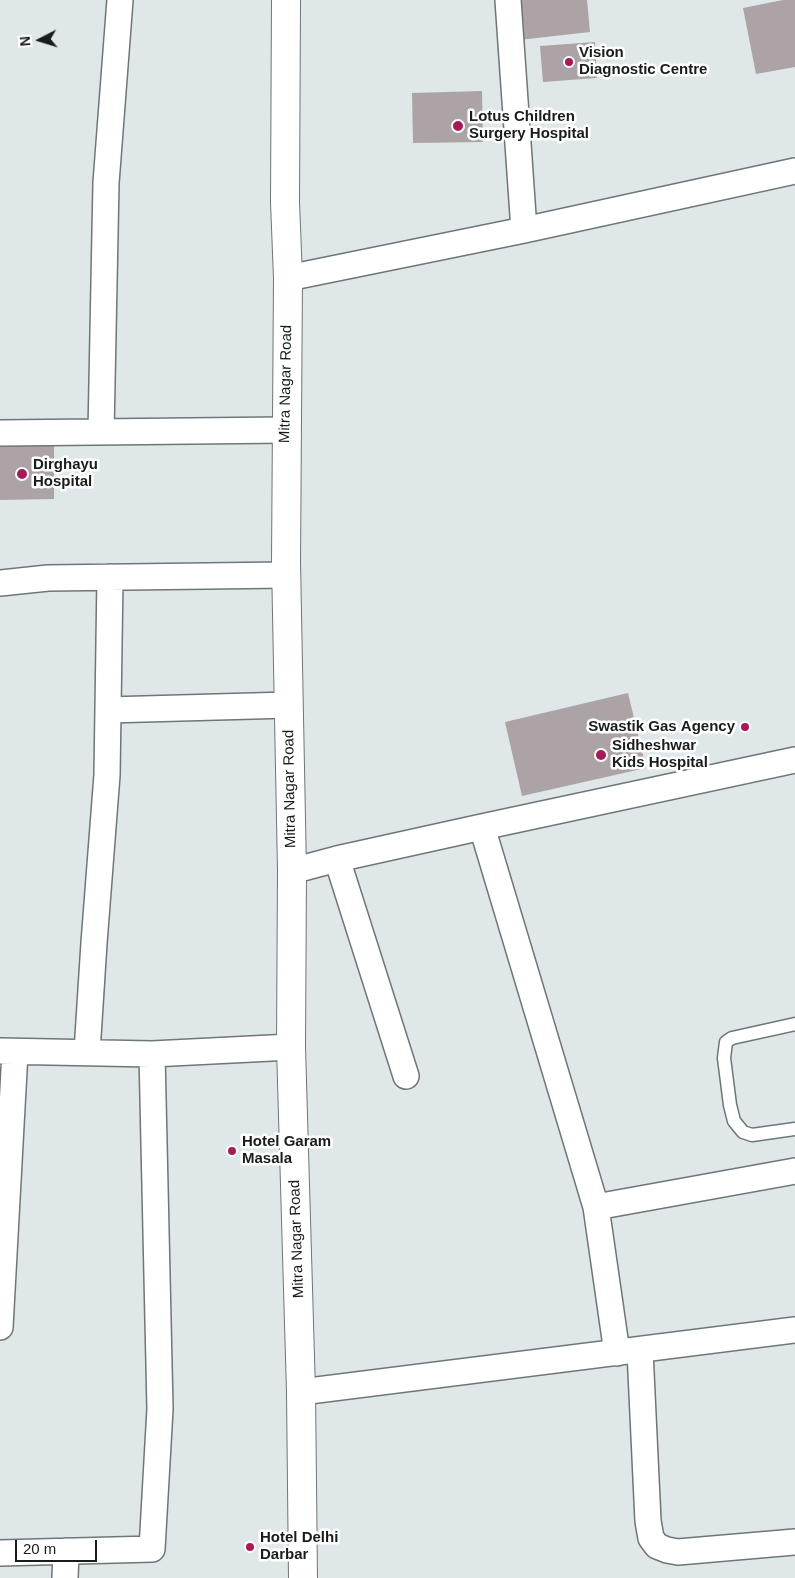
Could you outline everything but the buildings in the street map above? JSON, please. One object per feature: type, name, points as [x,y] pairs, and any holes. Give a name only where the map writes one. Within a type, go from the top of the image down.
[{"type":"street","points":[[101,432],[106,183],[120,0]]},
{"type":"street","name":"Mitra Nagar Road","points":[[286,0],[285,202],[288,278],[286,575],[292,871],[291,1047],[301,1392],[303,1578]]},
{"type":"street","points":[[508,0],[524,230]]},
{"type":"street","points":[[288,278],[524,230],[795,171]]},
{"type":"street","points":[[0,432],[286,430]]},
{"type":"street","points":[[0,583],[48,578],[286,575]]},
{"type":"street","points":[[87,1052],[107,775],[110,577]]},
{"type":"street","points":[[108,710],[288,705]]},
{"type":"street","points":[[292,871],[337,859],[482,827],[795,760]]},
{"type":"street","points":[[482,827],[596,1207],[628,1352],[651,1538],[657,1546],[678,1552],[795,1542]]},
{"type":"street","points":[[337,859],[406,1076]]},
{"type":"street","points":[[0,1327],[7,1051],[152,1054],[291,1047]]},
{"type":"street","points":[[0,1553],[152,1549],[160,1409],[152,1054]]},
{"type":"street","points":[[596,1207],[795,1172]]},
{"type":"street","points":[[301,1392],[795,1330]]},
{"type":"street","points":[[65,1578],[66,1551]]},
{"type":"lane","points":[[795,1024],[732,1038],[726,1042],[724,1058],[734,1121],[743,1132],[752,1135],[795,1129]]},
{"type":"place","name":"Vision Diagnostic Centre","points":[[569,62]]},
{"type":"place","name":"Lotus Children Surgery Hospital","points":[[458,126]]},
{"type":"place","name":"Dirghayu Hospital","points":[[22,474]]},
{"type":"place","name":"Swastik Gas Agency","points":[[745,727]]},
{"type":"place","name":"Sidheshwar Kids Hospital","points":[[601,755]]},
{"type":"place","name":"Hotel Garam Masala","points":[[232,1151]]},
{"type":"place","name":"Hotel Delhi Darbar","points":[[250,1547]]}]
